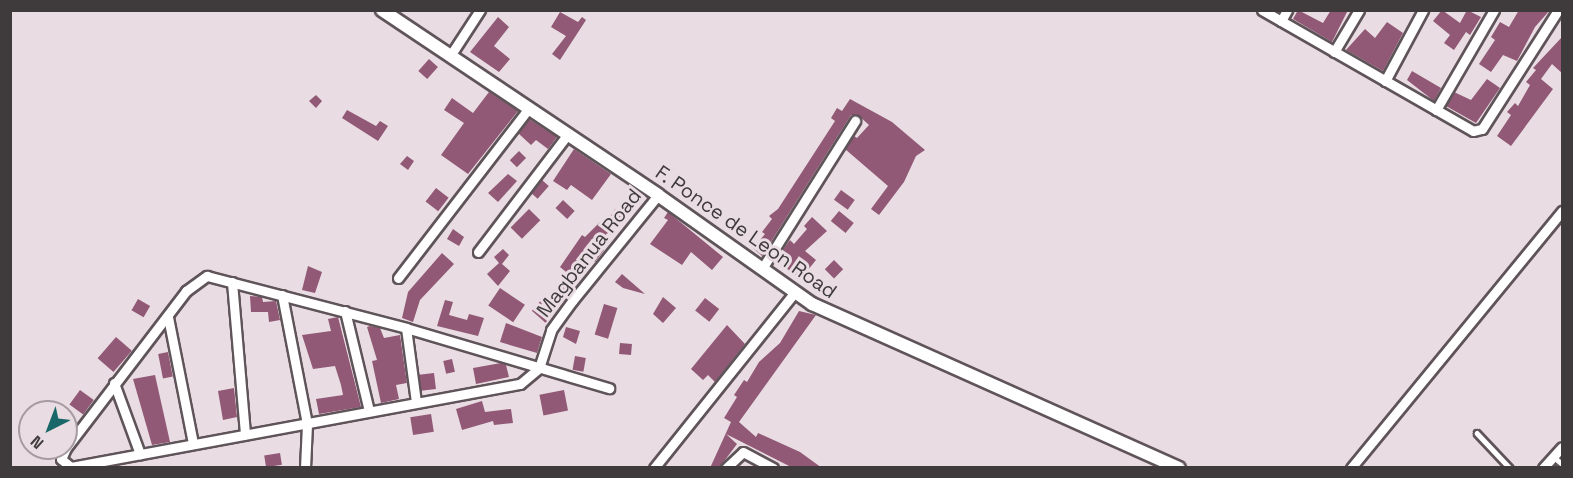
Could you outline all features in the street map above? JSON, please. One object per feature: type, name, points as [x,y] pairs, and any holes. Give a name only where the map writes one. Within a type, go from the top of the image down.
[{"type":"street","name":"F. Ponce de Leon Road","points":[[382,10],[763,267],[794,293],[829,314],[1179,468]]},
{"type":"street","points":[[450,56],[480,10]]},
{"type":"street","points":[[1262,10],[1473,131],[1482,129],[1557,10]]},
{"type":"street","points":[[1281,21],[1287,10]]},
{"type":"street","points":[[1334,52],[1359,10]]},
{"type":"street","points":[[1384,81],[1423,10]]},
{"type":"street","points":[[1436,110],[1494,10]]},
{"type":"street","points":[[398,278],[529,108]]},
{"type":"street","points":[[763,267],[855,121]]},
{"type":"street","points":[[478,252],[568,134]]},
{"type":"street","name":"Magbanua Road","points":[[539,368],[551,330],[603,258],[658,195]]},
{"type":"street","points":[[1351,468],[1512,268],[1563,211]]},
{"type":"street","points":[[78,432],[186,291],[201,278],[210,276],[406,328],[609,388]]},
{"type":"street","points":[[232,282],[245,434]]},
{"type":"street","points":[[654,468],[794,293]]},
{"type":"street","points":[[282,295],[307,424],[305,468]]},
{"type":"street","points":[[345,311],[369,411]]},
{"type":"street","points":[[168,317],[193,443]]},
{"type":"street","points":[[406,328],[416,402]]},
{"type":"street","points":[[62,460],[70,467],[516,385],[539,368]]},
{"type":"street","points":[[114,384],[140,454]]},
{"type":"street","points":[[1543,468],[1563,447]]},
{"type":"street","points":[[726,468],[743,452],[773,468]]},
{"type":"lane","points":[[1477,433],[1510,468]]},
{"type":"lane","points":[[1554,457],[1563,464]]},
{"type":"building","points":[[1298,10],[1323,23],[1331,10],[1348,10],[1332,42],[1293,19]]},
{"type":"building","points":[[1442,10],[1460,23],[1467,10],[1481,17],[1470,35],[1466,32],[1454,50],[1444,43],[1450,35],[1433,21]]},
{"type":"building","points":[[1519,10],[1550,10],[1535,27],[1517,61],[1503,55],[1491,72],[1479,64],[1495,40],[1491,37],[1500,22],[1509,27]]},
{"type":"building","points":[[560,12],[578,22],[582,17],[586,20],[560,60],[552,54],[566,36],[551,27]]},
{"type":"building","points":[[498,17],[509,27],[494,46],[510,59],[499,72],[470,52]]},
{"type":"building","points":[[1387,22],[1403,33],[1383,71],[1346,50],[1365,29],[1375,38]]},
{"type":"building","points":[[1563,36],[1563,74],[1552,64],[1541,79],[1553,89],[1511,146],[1497,136],[1511,115],[1507,112],[1515,103],[1518,106],[1530,85],[1526,82],[1536,70],[1533,68]]},
{"type":"building","points":[[429,59],[438,67],[427,79],[418,71]]},
{"type":"building","points":[[1412,71],[1441,88],[1434,101],[1407,80]]},
{"type":"building","points":[[1487,79],[1500,88],[1476,123],[1446,106],[1454,92],[1471,100]]},
{"type":"building","points":[[489,92],[518,111],[468,174],[441,155],[464,123],[444,110],[452,98],[473,113]]},
{"type":"building","points":[[316,95],[322,101],[316,108],[309,101]]},
{"type":"building","points":[[850,99],[892,122],[925,150],[916,156],[904,182],[879,215],[871,209],[888,186],[845,149],[854,136],[857,138],[869,125],[858,115],[851,115],[762,256],[753,248],[765,234],[762,232],[772,219],[769,216],[778,209],[835,121],[831,118],[837,108],[842,111]]},
{"type":"building","points":[[347,110],[376,126],[380,121],[388,126],[378,141],[342,118]]},
{"type":"building","points":[[529,119],[557,137],[548,149],[536,140],[531,145],[518,133]]},
{"type":"building","points":[[574,149],[611,174],[592,200],[571,185],[567,190],[553,181]]},
{"type":"building","points":[[519,151],[526,158],[517,167],[510,160]]},
{"type":"building","points":[[407,156],[414,161],[408,170],[400,164]]},
{"type":"building","points":[[508,174],[517,181],[498,202],[488,193]]},
{"type":"building","points":[[542,180],[549,186],[538,199],[531,193]]},
{"type":"building","points":[[436,188],[449,198],[438,211],[426,201]]},
{"type":"building","points":[[841,190],[855,200],[848,210],[834,200]]},
{"type":"building","points":[[563,200],[575,211],[567,219],[555,208]]},
{"type":"building","points":[[529,209],[540,220],[522,239],[511,227]]},
{"type":"building","points":[[615,209],[624,215],[597,245],[604,250],[595,262],[586,256],[571,276],[560,267],[582,235],[585,237],[603,219],[607,222]]},
{"type":"building","points":[[839,211],[854,223],[846,233],[831,221]]},
{"type":"building","points":[[668,212],[723,257],[712,270],[691,252],[682,265],[650,244],[668,220],[664,218]]},
{"type":"building","points":[[812,217],[827,231],[805,251],[816,260],[800,280],[776,259],[790,240],[794,244],[807,229],[804,226]]},
{"type":"building","points":[[453,229],[464,237],[459,246],[447,239]]},
{"type":"building","points":[[503,249],[509,255],[502,264],[510,271],[498,286],[487,274],[499,263],[494,257]]},
{"type":"building","points":[[442,253],[454,264],[420,300],[413,322],[402,318],[408,292]]},
{"type":"building","points":[[834,260],[843,269],[834,278],[825,269]]},
{"type":"building","points":[[308,266],[322,272],[315,293],[302,290]]},
{"type":"building","points":[[622,274],[645,294],[623,288],[615,282]]},
{"type":"building","points":[[565,280],[571,280],[575,287],[571,294],[565,294],[561,290],[561,284]]},
{"type":"building","points":[[500,288],[525,305],[513,322],[488,305]]},
{"type":"building","points":[[250,296],[262,297],[263,302],[276,301],[280,320],[269,322],[268,312],[251,312]]},
{"type":"building","points":[[663,297],[676,308],[663,323],[653,314]]},
{"type":"building","points":[[543,298],[557,310],[545,323],[532,311]]},
{"type":"building","points":[[705,298],[719,309],[709,322],[695,311]]},
{"type":"building","points":[[138,299],[150,306],[144,317],[132,310]]},
{"type":"building","points":[[445,300],[453,302],[449,315],[467,320],[469,314],[484,318],[478,336],[437,326]]},
{"type":"building","points":[[604,304],[617,308],[608,339],[595,335]]},
{"type":"building","points":[[799,311],[816,315],[739,422],[756,437],[758,433],[800,452],[822,468],[793,468],[726,434],[737,444],[719,468],[710,468],[731,422],[724,418],[737,397],[734,395],[744,380],[747,382],[759,362],[780,343]]},
{"type":"building","points":[[338,317],[361,407],[319,414],[316,399],[343,395],[341,385],[335,366],[313,369],[302,335],[331,331],[328,319]]},
{"type":"building","points":[[506,323],[542,337],[537,353],[500,342]]},
{"type":"building","points":[[727,325],[745,344],[715,382],[708,375],[703,380],[691,369]]},
{"type":"building","points":[[367,327],[380,328],[384,338],[400,335],[407,383],[396,385],[399,399],[381,403],[372,361],[377,360]]},
{"type":"building","points":[[566,327],[580,331],[576,344],[563,337]]},
{"type":"building","points":[[116,337],[132,351],[113,372],[98,358]]},
{"type":"building","points":[[620,343],[632,344],[631,355],[619,354]]},
{"type":"building","points":[[168,352],[173,377],[163,378],[158,354]]},
{"type":"building","points":[[575,356],[586,358],[583,372],[573,370]]},
{"type":"building","points":[[452,359],[455,372],[446,374],[443,361]]},
{"type":"building","points":[[501,363],[506,365],[509,377],[476,384],[473,368]]},
{"type":"building","points":[[434,373],[436,389],[421,391],[419,375]]},
{"type":"building","points":[[155,375],[170,442],[152,445],[133,379]]},
{"type":"building","points":[[234,388],[237,417],[223,420],[218,391]]},
{"type":"building","points":[[80,390],[94,400],[83,415],[78,411],[78,400],[73,400]]},
{"type":"building","points":[[564,390],[568,411],[543,415],[539,395]]},
{"type":"building","points":[[482,401],[485,412],[511,409],[513,423],[494,425],[493,421],[462,430],[456,409]]},
{"type":"building","points":[[431,414],[434,432],[413,435],[410,417]]},
{"type":"building","points":[[280,453],[282,465],[266,467],[264,456]]}]
